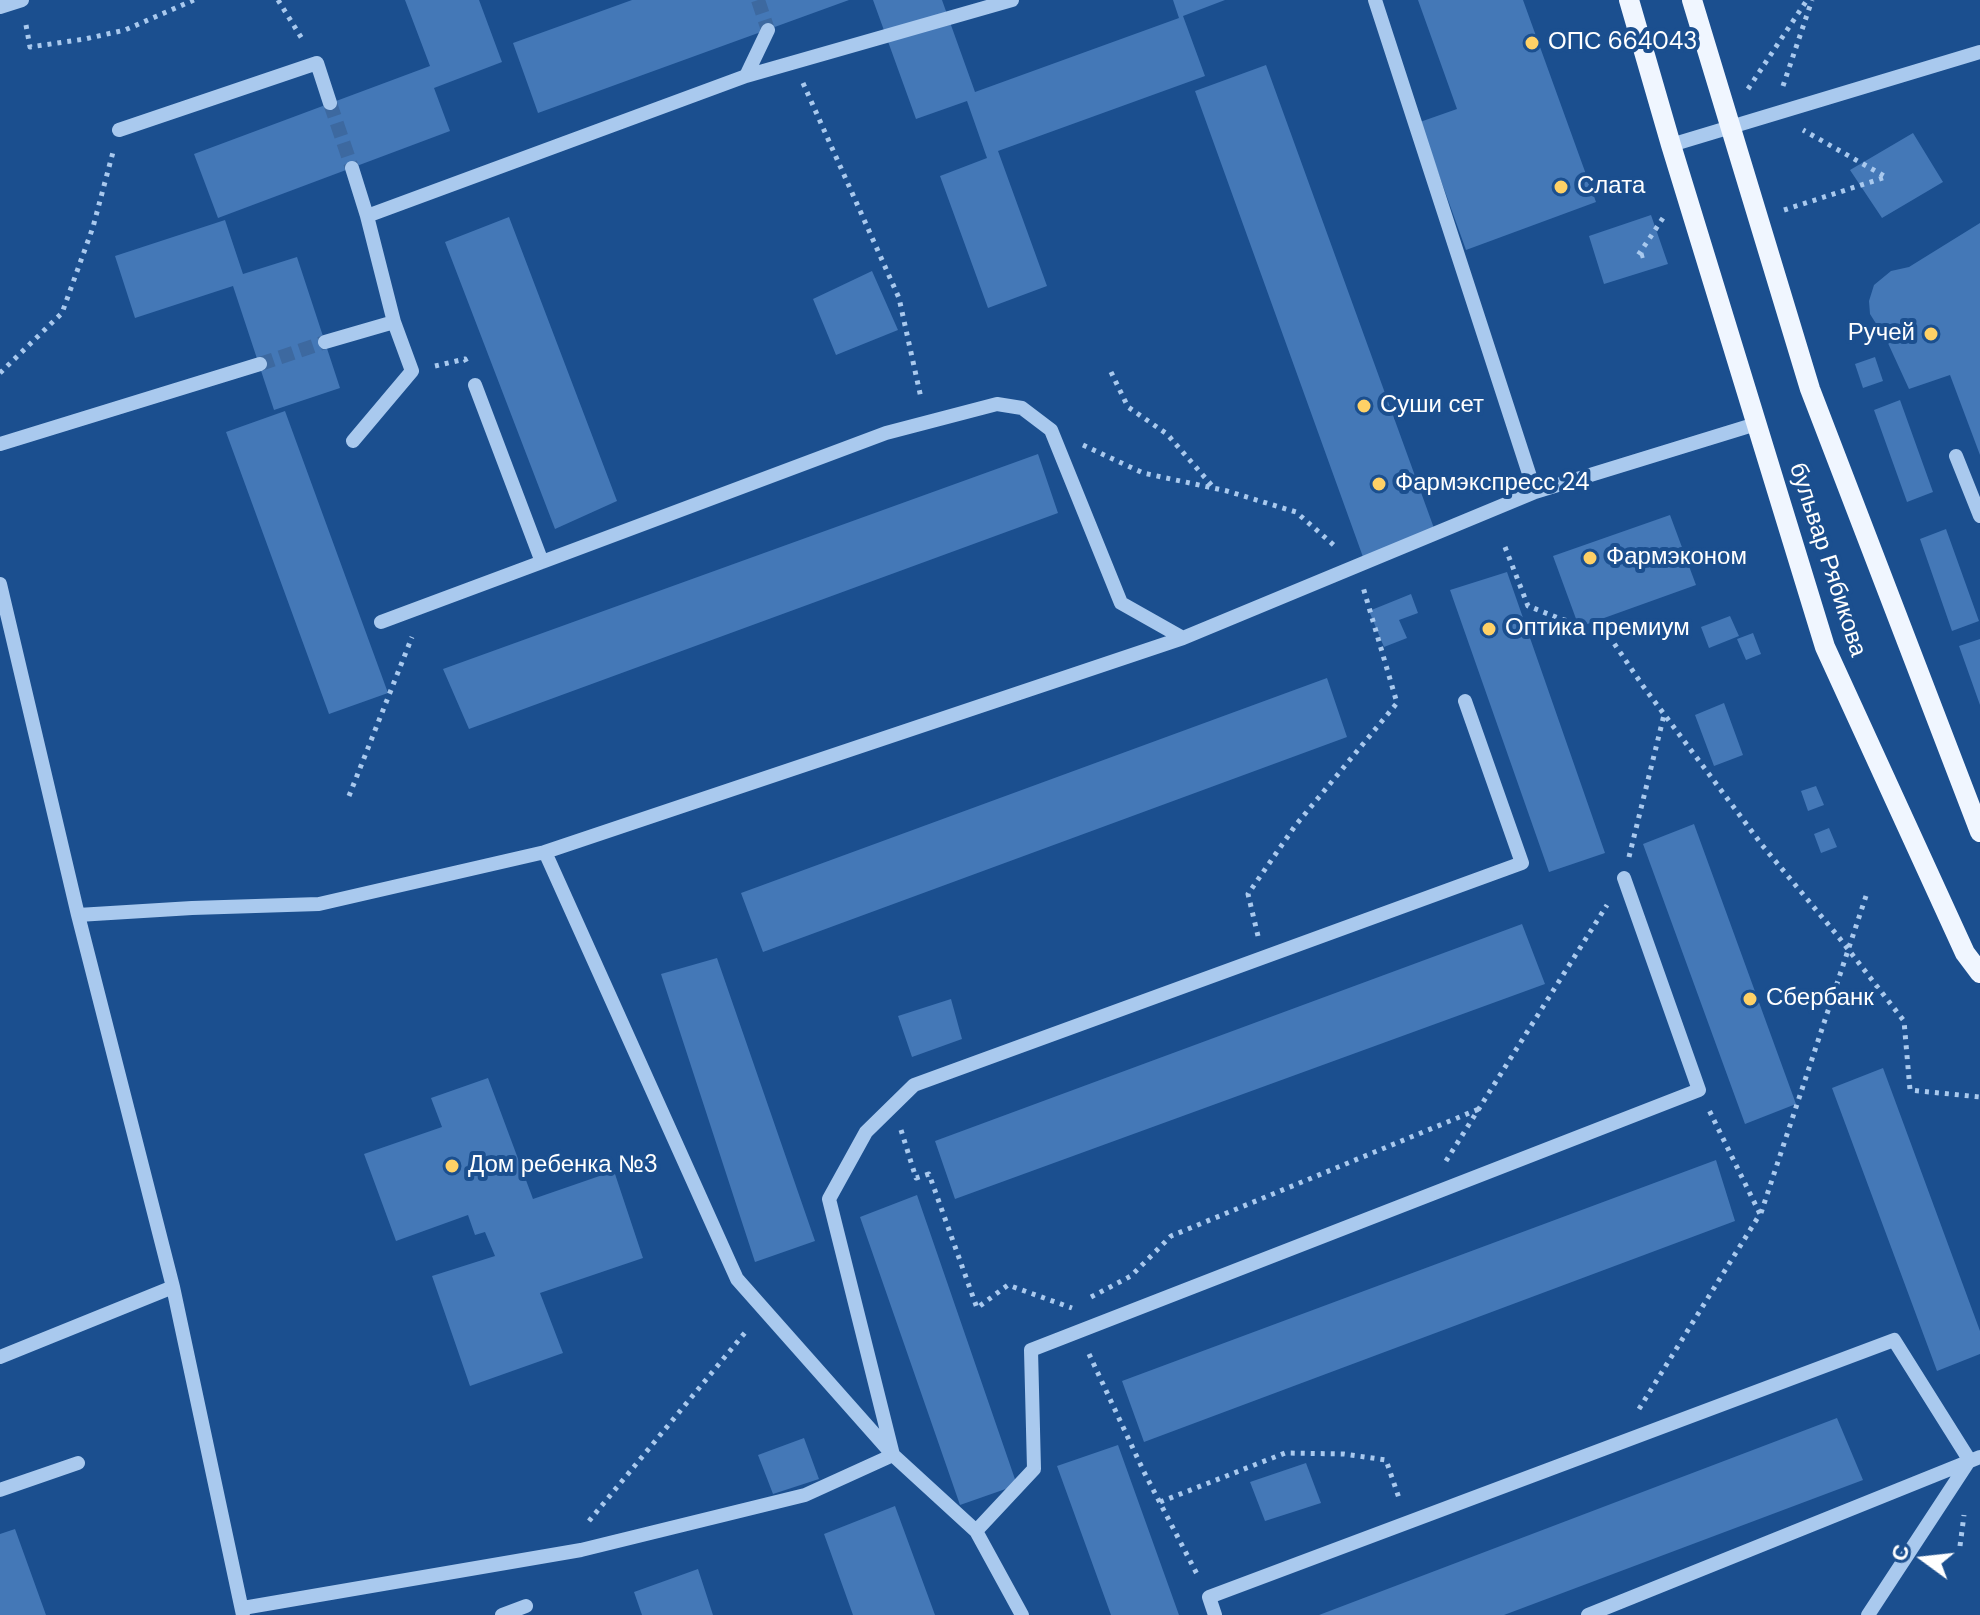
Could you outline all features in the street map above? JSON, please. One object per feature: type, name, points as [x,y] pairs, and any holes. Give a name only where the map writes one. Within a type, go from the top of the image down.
[{"type":"main road","name":"бульвар Рябикова","points":[[1629,0],[1825,647],[1965,953],[1980,973]]},
{"type":"main road","name":"бульвар Рябикова","points":[[1692,0],[1810,389],[1976,808],[1980,832]]},
{"type":"street","points":[[0,7],[22,0]]},
{"type":"street","points":[[367,216],[746,76],[1012,0]]},
{"type":"street","points":[[1375,0],[1535,492]]},
{"type":"street","points":[[746,76],[768,30]]},
{"type":"street","points":[[1671,145],[1980,52]]},
{"type":"street","points":[[119,130],[317,63],[330,103]]},
{"type":"street","points":[[352,168],[394,322],[412,371],[353,441]]},
{"type":"street","points":[[325,342],[394,322]]},
{"type":"street","points":[[0,444],[260,364]]},
{"type":"street","points":[[475,385],[542,562]]},
{"type":"street","points":[[381,622],[886,433],[997,404],[1022,408],[1051,430],[1121,603],[1183,638]]},
{"type":"street","points":[[78,915],[319,904],[545,852],[1183,638],[1535,492],[1756,424]]},
{"type":"street","points":[[1956,456],[1980,516]]},
{"type":"street","points":[[0,584],[78,915],[173,1287],[243,1612],[563,1553],[805,1495],[893,1455]]},
{"type":"street","points":[[893,1455],[829,1199],[866,1132],[914,1085],[1522,863],[1465,701]]},
{"type":"street","points":[[545,852],[737,1279],[893,1455],[976,1531],[1022,1615]]},
{"type":"street","points":[[976,1531],[1034,1469],[1031,1350],[1699,1090],[1624,878]]},
{"type":"street","points":[[0,1357],[173,1287]]},
{"type":"street","points":[[1215,1615],[1209,1597],[1894,1340],[1975,1459]]},
{"type":"street","points":[[1588,1615],[1975,1459]]},
{"type":"street","points":[[1868,1615],[1975,1459]]},
{"type":"street","points":[[0,1490],[78,1463]]},
{"type":"street","points":[[502,1615],[526,1606]]},
{"type":"path","points":[[22,0],[30,47],[125,30],[194,0]]},
{"type":"path","points":[[278,0],[317,63]]},
{"type":"path","points":[[1782,211],[1886,177],[1774,114],[1812,0]]},
{"type":"path","points":[[794,62],[899,298],[927,423]]},
{"type":"path","points":[[0,373],[62,313],[93,227],[119,130]]},
{"type":"path","points":[[412,371],[465,359],[475,385]]},
{"type":"path","points":[[1111,372],[1128,407],[1167,434],[1214,488]]},
{"type":"path","points":[[1051,430],[1143,473],[1214,488],[1296,512],[1339,549]]},
{"type":"path","points":[[1505,547],[1528,606],[1607,633],[1762,845],[1904,1021],[1910,1090],[1980,1097]]},
{"type":"path","points":[[1263,958],[1248,894],[1295,826],[1397,703],[1356,567]]},
{"type":"path","points":[[349,796],[425,606]]},
{"type":"path","points":[[1424,1197],[1624,878],[1664,714]]},
{"type":"path","points":[[1618,1444],[1760,1214],[1866,896]]},
{"type":"path","points":[[1699,1090],[1760,1214]]},
{"type":"path","points":[[893,1107],[916,1178],[929,1174],[977,1308],[1008,1285],[1071,1309],[1131,1276],[1171,1236],[1479,1109]]},
{"type":"path","points":[[1071,1309],[1078,1331],[1144,1472],[1209,1597]]},
{"type":"path","points":[[563,1553],[764,1310]]},
{"type":"path","points":[[1160,1502],[1285,1453],[1344,1454],[1386,1460],[1408,1523]]},
{"type":"building","points":[[405,0],[479,0],[502,62],[434,88],[450,131],[218,218],[194,154],[430,66]]},
{"type":"building","points":[[632,0],[849,0],[538,113],[513,43]]},
{"type":"building","points":[[873,0],[942,0],[975,92],[1179,18],[1173,0],[1225,0],[1183,16],[1205,76],[998,151],[1047,286],[988,308],[940,176],[987,158],[967,101],[916,119]]},
{"type":"building","points":[[1418,0],[1523,0],[1596,202],[1466,250],[1420,122],[1457,109]]},
{"type":"building","points":[[1266,65],[1435,531],[1363,557],[1195,91]]},
{"type":"building","points":[[1913,133],[1943,182],[1882,218],[1850,170]]},
{"type":"building","points":[[1651,215],[1668,264],[1604,284],[1589,236]]},
{"type":"building","points":[[509,217],[617,501],[555,529],[445,242]]},
{"type":"building","points":[[225,220],[243,274],[297,257],[340,388],[274,410],[233,286],[135,318],[115,256]]},
{"type":"building","name":"Ручей","points":[[1980,223],[1980,455],[1950,375],[1909,389],[1887,341],[1870,314],[1869,301],[1874,285],[1891,271],[1909,267]]},
{"type":"building","points":[[872,271],[898,330],[836,355],[813,299]]},
{"type":"building","points":[[1875,357],[1883,381],[1863,388],[1855,364]]},
{"type":"building","points":[[1900,400],[1933,492],[1907,502],[1874,410]]},
{"type":"building","points":[[285,411],[388,693],[329,714],[226,432]]},
{"type":"building","points":[[1038,454],[1058,513],[469,729],[443,669]]},
{"type":"building","points":[[1670,515],[1696,585],[1579,627],[1553,556]]},
{"type":"building","points":[[1946,529],[1979,621],[1952,631],[1920,539]]},
{"type":"building","points":[[1507,572],[1605,853],[1549,872],[1450,590]]},
{"type":"building","points":[[1411,594],[1418,613],[1399,620],[1407,638],[1384,647],[1369,611]]},
{"type":"building","points":[[1730,616],[1739,636],[1709,648],[1701,627]]},
{"type":"building","points":[[1753,633],[1761,654],[1746,660],[1737,639]]},
{"type":"building","points":[[1980,639],[1980,705],[1959,646]]},
{"type":"building","points":[[1327,678],[1347,737],[763,952],[741,893]]},
{"type":"building","points":[[1724,703],[1743,755],[1714,766],[1695,715]]},
{"type":"building","points":[[1816,786],[1824,805],[1808,811],[1801,791]]},
{"type":"building","points":[[1694,824],[1796,1104],[1745,1124],[1643,844]]},
{"type":"building","points":[[1829,828],[1837,847],[1821,853],[1814,834]]},
{"type":"building","points":[[1522,924],[1545,984],[955,1199],[935,1141]]},
{"type":"building","points":[[717,958],[815,1241],[755,1262],[661,974]]},
{"type":"building","points":[[951,999],[962,1039],[912,1057],[898,1016]]},
{"type":"building","points":[[1883,1068],[1980,1331],[1980,1354],[1937,1371],[1832,1088]]},
{"type":"building","points":[[488,1078],[533,1199],[614,1171],[643,1258],[540,1293],[563,1353],[470,1386],[432,1276],[495,1256],[485,1232],[475,1235],[468,1215],[396,1241],[364,1154],[442,1127],[431,1098]]},
{"type":"building","points":[[1716,1160],[1735,1221],[1144,1442],[1122,1381]]},
{"type":"building","points":[[917,1195],[1017,1485],[960,1505],[860,1217]]},
{"type":"building","points":[[1837,1418],[1863,1480],[1504,1615],[1319,1615]]},
{"type":"building","points":[[804,1438],[819,1479],[773,1494],[758,1455]]},
{"type":"building","points":[[1118,1445],[1179,1615],[1111,1615],[1057,1466]]},
{"type":"building","points":[[1306,1463],[1321,1503],[1265,1521],[1250,1482]]},
{"type":"building","points":[[895,1506],[935,1615],[853,1615],[824,1534]]},
{"type":"building","points":[[15,1529],[46,1615],[0,1615],[0,1534]]},
{"type":"building","points":[[698,1569],[713,1615],[642,1615],[634,1592]]},
{"type":"tunnel","points":[[758,0],[768,30]]},
{"type":"tunnel","points":[[330,103],[352,168]]},
{"type":"tunnel","points":[[260,364],[325,342]]},
{"type":"place","name":"ОПС 664043","points":[[1532,43]]},
{"type":"place","name":"Слата","points":[[1561,187]]},
{"type":"place","name":"Ручей","points":[[1931,334]]},
{"type":"place","name":"Суши сет","points":[[1364,406]]},
{"type":"place","name":"Фармэкспресс 24","points":[[1379,484]]},
{"type":"place","name":"Фармэконом","points":[[1590,558]]},
{"type":"place","name":"Оптика премиум","points":[[1489,629]]},
{"type":"place","name":"Сбербанк","points":[[1750,999]]},
{"type":"place","name":"Дом ребенка №3","points":[[452,1166]]}]
